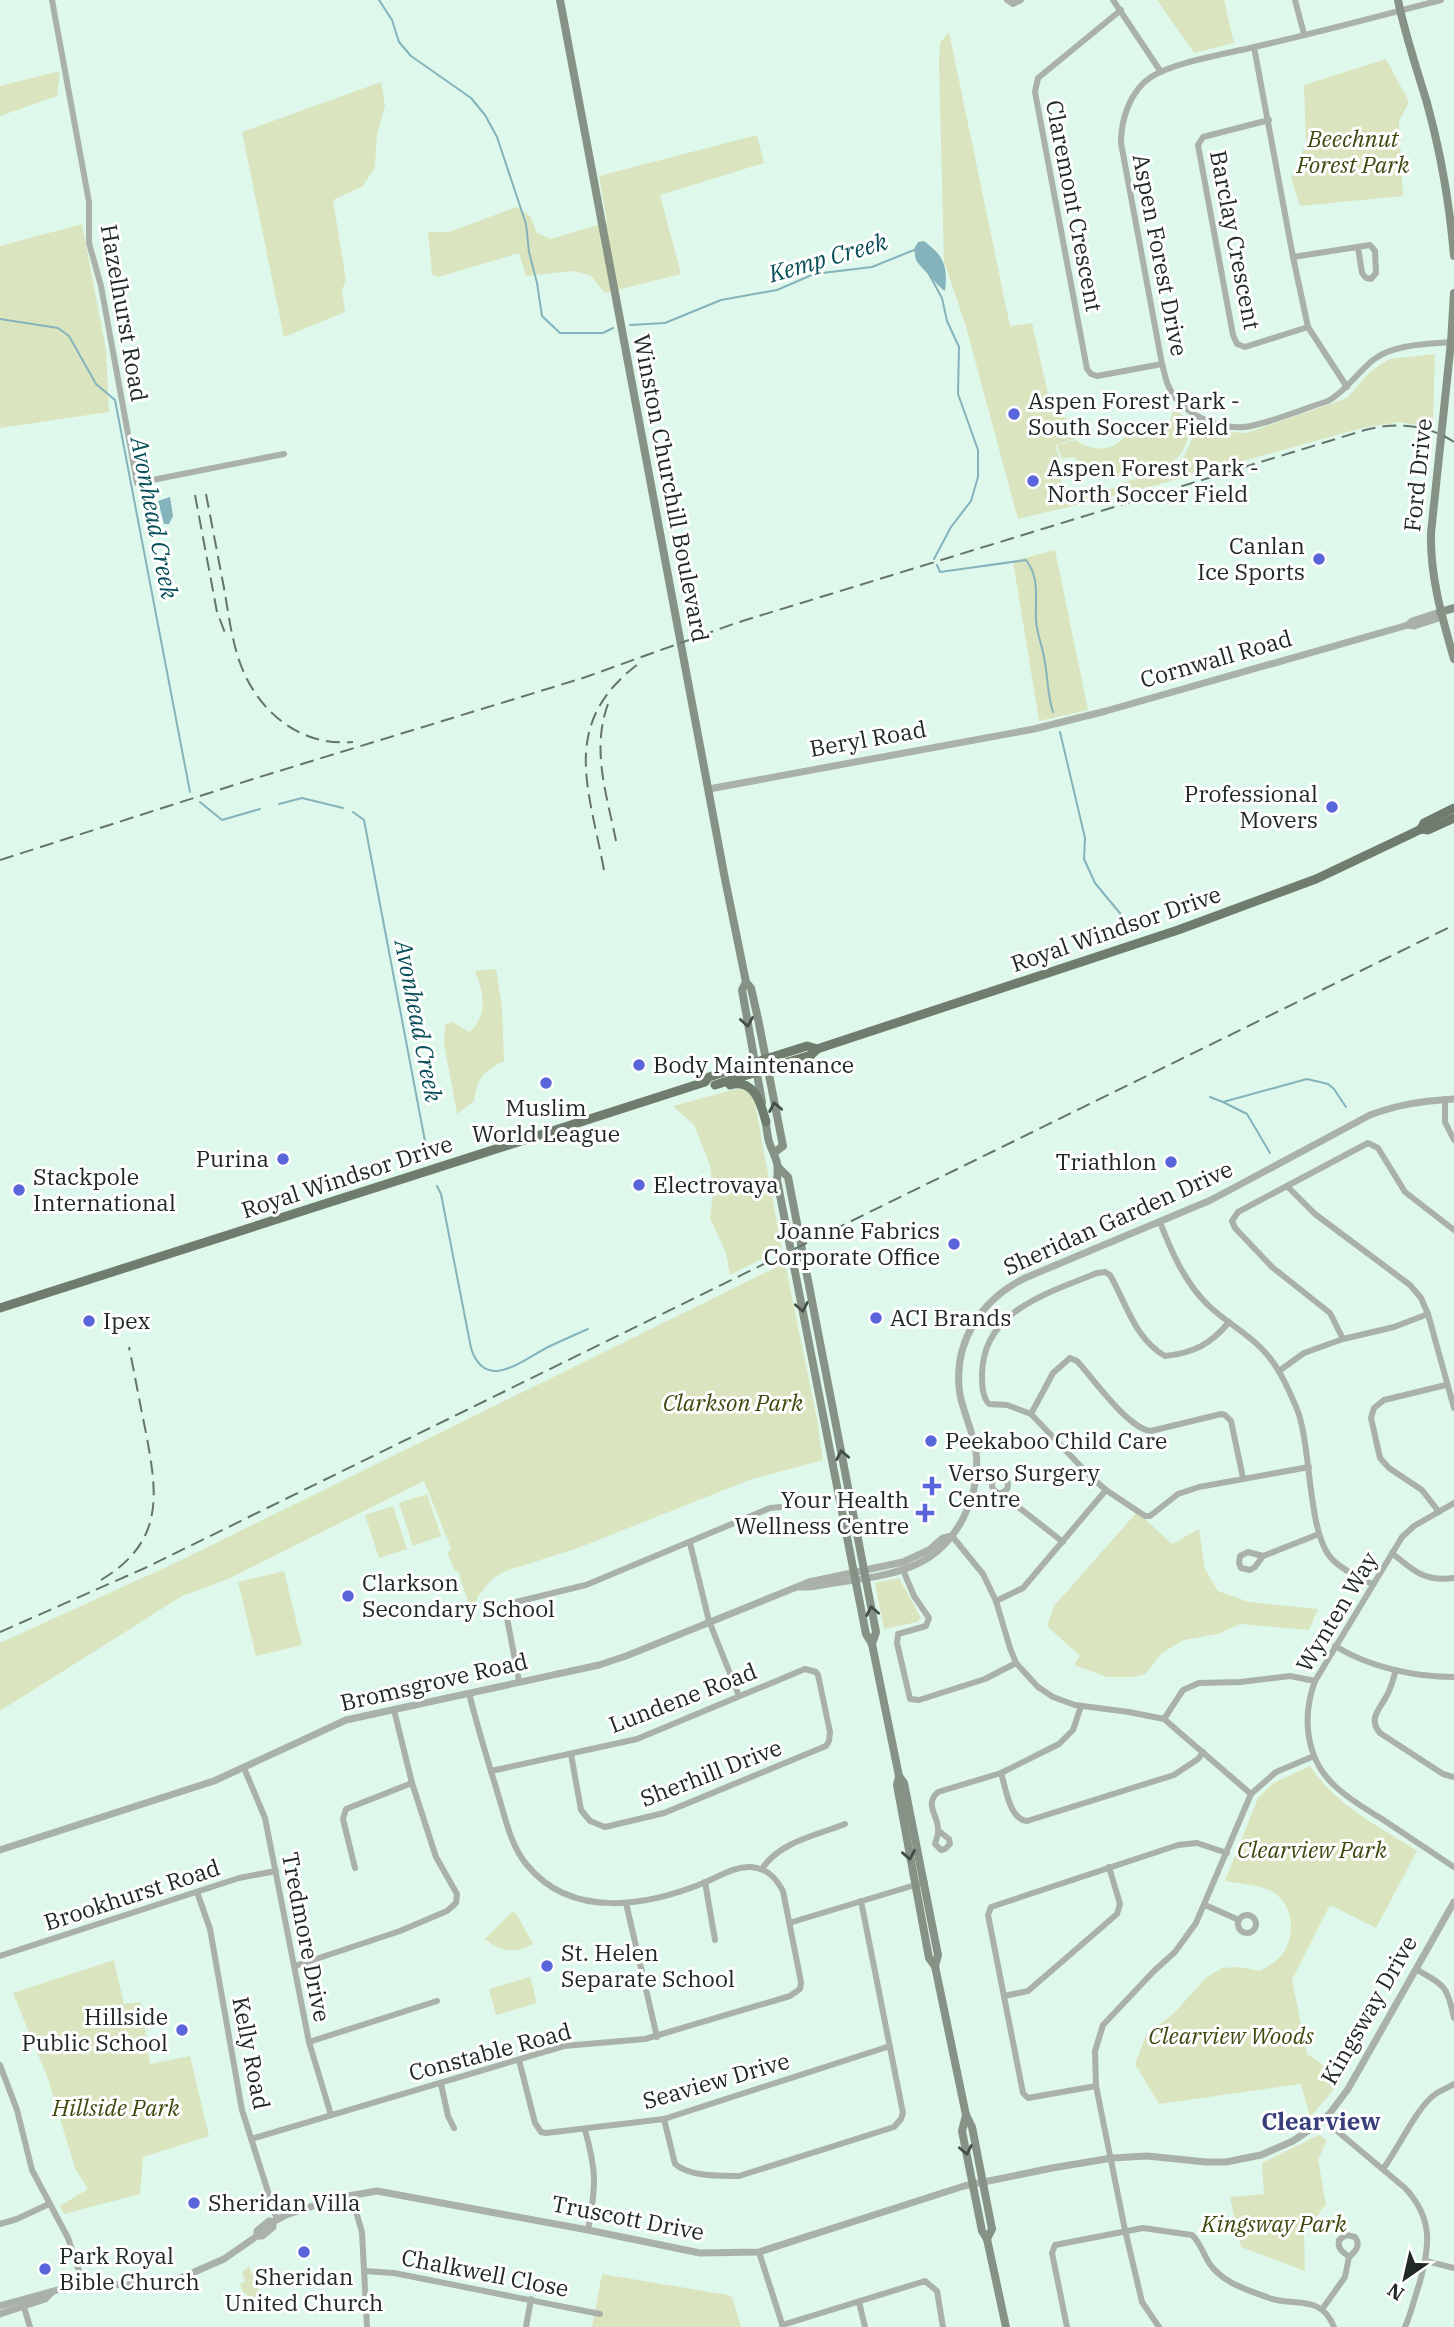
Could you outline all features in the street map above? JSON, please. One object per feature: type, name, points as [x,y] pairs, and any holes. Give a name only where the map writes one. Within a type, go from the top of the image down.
[{"type":"main road","name":"Winston Churchill Boulevard","points":[[561,0],[746,982],[751,988],[783,1146],[775,1153]]},
{"type":"main road","points":[[1398,0],[1434,134],[1452,227],[1454,256]]},
{"type":"main road","name":"Ford Drive","points":[[1454,293],[1452,342],[1431,533],[1432,568],[1441,615],[1454,659]]},
{"type":"main road","name":"Cornwall Road","points":[[1441,615],[1454,611]]},
{"type":"main road","name":"Royal Windsor Drive","points":[[1421,829],[1424,822],[1454,808]]},
{"type":"main road","name":"Royal Windsor Drive","points":[[715,1085],[807,1045],[817,1049],[1095,958],[1316,880],[1421,829],[1428,830],[1454,818]]},
{"type":"main road","name":"Winston Churchill Boulevard","points":[[746,982],[741,990],[755,1068],[771,1148],[779,1168],[778,1180],[866,1634],[872,1644],[899,1776],[904,1783],[925,1882],[938,1955],[935,1966]]},
{"type":"main road","name":"Royal Windsor Drive","points":[[0,1308],[705,1082],[709,1077],[755,1068]]},
{"type":"main road","points":[[705,1082],[722,1088],[739,1084],[753,1090],[759,1099],[766,1122]]},
{"type":"main road","name":"Winston Churchill Boulevard","points":[[779,1168],[788,1177],[876,1632],[872,1644]]},
{"type":"main road","name":"Winston Churchill Boulevard","points":[[899,1776],[897,1785],[929,1958],[935,1966],[992,2229],[987,2239]]},
{"type":"main road","name":"Winston Churchill Boulevard","points":[[966,2115],[962,2131],[982,2231],[987,2239],[1006,2327]]},
{"type":"street","name":"Hazelhurst Road","points":[[52,0],[89,202],[89,243],[101,286],[137,483],[284,454]]},
{"type":"street","points":[[1007,0],[1013,4],[1021,0]]},
{"type":"street","points":[[1113,0],[1161,72]]},
{"type":"street","points":[[1295,0],[1304,34]]},
{"type":"street","name":"Aspen Forest Drive","points":[[1441,0],[1203,59],[1161,72],[1150,78],[1130,103],[1124,116],[1121,143],[1168,386],[1192,413],[1212,423],[1247,427],[1328,401],[1339,395],[1375,358],[1398,349],[1452,342]]},
{"type":"street","name":"Claremont Crescent","points":[[1121,10],[1038,78],[1035,92],[1087,369],[1097,376],[1162,363]]},
{"type":"street","points":[[1255,47],[1308,327],[1347,387]]},
{"type":"street","name":"Barclay Crescent","points":[[1269,120],[1203,137],[1198,145],[1233,335],[1237,344],[1245,346],[1308,327]]},
{"type":"street","points":[[1293,257],[1370,245],[1374,248],[1376,273],[1371,279],[1362,274],[1358,247]]},
{"type":"street","name":"Cornwall Road","points":[[1034,729],[1441,615]]},
{"type":"street","name":"Beryl Road","points":[[709,789],[1034,729]]},
{"type":"street","name":"Sheridan Garden Drive","points":[[865,1574],[903,1570],[936,1553],[947,1544],[967,1509],[973,1492],[976,1451],[962,1404],[959,1376],[964,1342],[975,1320],[993,1298],[1012,1285],[1230,1191],[1370,1115],[1395,1105],[1454,1098]]},
{"type":"street","points":[[1445,1099],[1446,1122],[1454,1140]]},
{"type":"street","points":[[1343,1339],[1330,1313],[1272,1268],[1232,1224],[1238,1212],[1363,1144],[1373,1143],[1405,1192],[1454,1230]]},
{"type":"street","points":[[1287,1186],[1315,1214],[1410,1285],[1421,1298],[1428,1314],[1454,1408]]},
{"type":"street","points":[[1160,1222],[1174,1257],[1206,1304],[1262,1349],[1279,1371],[1298,1411],[1318,1534],[1330,1557],[1372,1584]]},
{"type":"street","points":[[1229,1322],[1203,1347],[1165,1356],[1158,1353],[1131,1320],[1113,1279],[1105,1272],[1097,1273],[1035,1298],[1001,1324],[992,1337],[982,1370],[983,1392],[987,1403],[1007,1405],[1031,1414],[1106,1490],[1145,1516],[1150,1516],[1178,1494],[1199,1487],[1309,1467]]},
{"type":"street","points":[[1279,1371],[1304,1353],[1343,1339],[1394,1327],[1428,1314]]},
{"type":"street","points":[[1031,1414],[1053,1373],[1070,1358],[1077,1361],[1112,1403],[1143,1431],[1150,1432],[1226,1415],[1231,1420],[1242,1478]]},
{"type":"street","points":[[1439,1512],[1422,1489],[1389,1468],[1380,1458],[1371,1418],[1374,1408],[1384,1400],[1446,1385]]},
{"type":"street","points":[[996,1601],[1023,1588],[1106,1490]]},
{"type":"street","points":[[1002,1493],[1063,1542]]},
{"type":"street","name":"Wynten Way","points":[[1454,1503],[1414,1526],[1402,1537],[1315,1681],[1307,1716],[1308,1736],[1314,1756],[1326,1776],[1340,1791],[1454,1867]]},
{"type":"street","points":[[519,1681],[507,1618],[516,1602],[586,1585],[771,1508],[780,1507]]},
{"type":"street","points":[[1263,1556],[1318,1534]]},
{"type":"street","points":[[865,1574],[903,1562],[929,1550],[943,1538],[952,1536],[976,1564],[996,1601],[1016,1662],[1031,1680],[1047,1693],[1081,1706],[1164,1719],[1251,1794]]},
{"type":"street","points":[[690,1543],[709,1621],[740,1696]]},
{"type":"street","points":[[1392,1553],[1417,1573],[1428,1578],[1454,1578]]},
{"type":"street","points":[[903,1570],[929,1618],[926,1626],[898,1634],[897,1643],[910,1699],[919,1700],[985,1679],[1016,1662]]},
{"type":"street","name":"Bromsgrove Road","points":[[0,1850],[186,1791],[244,1768],[346,1720],[611,1661],[809,1582],[865,1574]]},
{"type":"street","points":[[1335,1646],[1364,1662],[1396,1670],[1454,1677]]},
{"type":"street","name":"Lundene Road","points":[[491,1771],[645,1736],[805,1669],[816,1672],[829,1741]]},
{"type":"street","points":[[1396,1670],[1389,1691],[1374,1717],[1375,1727],[1443,1774],[1454,1777]]},
{"type":"street","points":[[1164,1719],[1183,1690],[1199,1684],[1290,1676],[1315,1681]]},
{"type":"street","points":[[469,1693],[516,1847],[526,1864],[539,1877],[571,1898],[588,1903],[626,1903],[663,1896],[738,1868],[762,1869],[780,1849],[845,1824]]},
{"type":"street","points":[[939,1831],[931,1806],[938,1792],[1001,1773],[1064,1739],[1073,1730],[1081,1706]]},
{"type":"street","points":[[295,1966],[400,1931],[447,1911],[456,1903],[457,1894],[436,1857],[412,1783],[394,1710]]},
{"type":"street","name":"Sherhill Drive","points":[[571,1754],[580,1810],[590,1821],[605,1827],[664,1813],[820,1749],[829,1741]]},
{"type":"street","points":[[1001,1773],[1014,1815],[1021,1821],[1027,1821],[1174,1775],[1198,1759],[1203,1752]]},
{"type":"street","points":[[1159,2327],[1142,2302],[1125,2230],[1096,2086],[1095,2051],[1103,2025],[1175,1952],[1196,1923],[1251,1794],[1276,1772],[1314,1756]]},
{"type":"street","name":"Tredmore Drive","points":[[244,1768],[263,1811],[309,2042],[331,2115]]},
{"type":"street","points":[[355,1868],[343,1818],[346,1809],[412,1783]]},
{"type":"street","points":[[1096,2086],[1028,2098],[1023,2094],[988,1915],[991,1907],[1178,1845],[1197,1843],[1227,1853]]},
{"type":"street","points":[[1004,1996],[1028,1992],[1116,1914],[1120,1904],[1109,1867]]},
{"type":"street","name":"Constable Road","points":[[251,2138],[564,2046],[657,2037],[796,1993],[801,1982],[783,1891],[771,1875],[762,1869]]},
{"type":"street","name":"Brookhurst Road","points":[[0,1956],[239,1878],[276,1871]]},
{"type":"street","points":[[705,1882],[715,1940]]},
{"type":"street","points":[[789,1923],[925,1882]]},
{"type":"street","name":"Kelly Road","points":[[197,1892],[210,1929],[242,2110],[275,2221]]},
{"type":"street","points":[[664,2119],[675,2164],[683,2170],[719,2176],[739,2176],[894,2127],[903,2113],[861,1901]]},
{"type":"street","name":"Kingsway Drive","points":[[973,2184],[1112,2158],[1157,2156],[1206,2162],[1246,2159],[1293,2141],[1324,2119],[1348,2089],[1454,1902]]},
{"type":"street","points":[[626,1903],[657,2037]]},
{"type":"street","points":[[1205,1905],[1239,1920]]},
{"type":"street","points":[[1416,1969],[1438,1982],[1449,1993],[1454,2018]]},
{"type":"street","points":[[309,2042],[437,2001]]},
{"type":"street","name":"Seaview Drive","points":[[519,2060],[535,2123],[541,2132],[585,2130],[664,2119],[890,2046]]},
{"type":"street","points":[[0,2065],[17,2110],[32,2170],[68,2238],[83,2283]]},
{"type":"street","points":[[441,2084],[448,2116],[454,2128]]},
{"type":"street","points":[[1383,2169],[1423,2106],[1435,2094],[1454,2084]]},
{"type":"street","points":[[1324,2119],[1415,2199],[1423,2213],[1428,2243],[1426,2260],[1406,2327]]},
{"type":"street","points":[[585,2130],[596,2185],[589,2230]]},
{"type":"street","name":"Truscott Drive","points":[[0,2314],[22,2303],[83,2283],[127,2285],[176,2280],[215,2263],[257,2236],[262,2236],[273,2227],[275,2221],[295,2212],[377,2190],[700,2253],[759,2252],[973,2184]]},
{"type":"street","points":[[351,2195],[362,2232],[367,2327]]},
{"type":"street","points":[[0,2224],[49,2204]]},
{"type":"street","points":[[1067,2327],[1052,2253],[1055,2245],[1143,2228],[1192,2235],[1212,2267],[1235,2285],[1275,2300],[1323,2308],[1334,2327]]},
{"type":"street","points":[[759,2252],[783,2326],[925,2281],[937,2291],[943,2327]]},
{"type":"street","points":[[1323,2308],[1345,2277],[1349,2257]]},
{"type":"street","points":[[1426,2260],[1454,2268]]},
{"type":"street","name":"Chalkwell Close","points":[[364,2271],[394,2273],[600,2314]]},
{"type":"street","points":[[526,2327],[531,2299]]},
{"type":"street","points":[[859,2302],[864,2327]]},
{"type":"street","points":[[22,2303],[30,2327]]},
{"type":"street","name":"Truscott Drive","points":[[0,2306],[22,2303]]},
{"type":"green space","points":[[1157,0],[1224,0],[1234,43],[1194,53]]},
{"type":"green space","points":[[949,32],[1010,326],[1032,323],[1053,416],[1067,418],[1066,432],[1075,439],[1055,445],[1061,464],[1057,466],[1066,496],[1071,496],[1073,500],[1172,466],[1183,458],[1198,426],[1215,431],[1247,433],[1347,398],[1371,371],[1389,359],[1435,354],[1433,424],[1427,427],[1400,422],[1366,427],[1127,493],[1018,519],[966,327],[944,261],[939,63],[940,43]]},
{"type":"green space","name":"Beechnut Forest Park","points":[[1386,59],[1409,102],[1399,121],[1403,196],[1300,206],[1291,178],[1306,144],[1304,85]]},
{"type":"green space","points":[[60,71],[57,96],[0,116],[0,86]]},
{"type":"green space","points":[[381,82],[385,106],[377,135],[375,167],[363,186],[333,200],[346,280],[342,290],[345,312],[284,337],[242,132]]},
{"type":"green space","points":[[757,135],[764,163],[660,195],[681,274],[605,293],[590,275],[572,271],[526,276],[519,253],[438,277],[432,274],[428,232],[449,232],[517,207],[530,216],[537,233],[551,239],[607,222],[599,176]]},
{"type":"green space","points":[[82,224],[106,350],[109,412],[0,428],[0,246]]},
{"type":"green space","points":[[1175,409],[1193,423],[1180,455],[1163,466],[1103,479],[1104,474],[1072,457],[1062,459],[1057,445],[1076,440],[1089,447],[1102,448],[1115,445],[1125,436],[1153,437],[1163,434],[1170,425]]},
{"type":"green space","points":[[1055,550],[1088,710],[1039,721],[1013,561]]},
{"type":"green space","points":[[496,969],[502,1007],[504,1061],[482,1076],[474,1101],[457,1114],[444,1043],[445,1025],[452,1022],[470,1032],[480,1018],[483,1003],[475,971]]},
{"type":"green space","points":[[736,1089],[745,1090],[754,1098],[782,1249],[730,1275],[726,1253],[710,1218],[713,1191],[710,1165],[694,1125],[673,1106]]},
{"type":"green space","name":"Clarkson Park","points":[[785,1263],[823,1460],[749,1480],[578,1548],[506,1571],[493,1578],[478,1596],[472,1614],[458,1571],[455,1571],[447,1552],[451,1550],[449,1543],[424,1481],[228,1579],[182,1596],[0,1711],[0,1643],[173,1564]]},
{"type":"green space","points":[[427,1494],[441,1536],[413,1546],[399,1503]]},
{"type":"green space","points":[[393,1506],[407,1549],[379,1558],[365,1515]]},
{"type":"green space","points":[[1137,1512],[1172,1544],[1199,1529],[1205,1569],[1218,1591],[1249,1602],[1318,1609],[1309,1630],[1240,1624],[1218,1634],[1184,1640],[1163,1652],[1145,1674],[1134,1677],[1107,1677],[1074,1665],[1080,1656],[1047,1626],[1054,1606]]},
{"type":"green space","points":[[284,1571],[302,1645],[256,1656],[238,1582]]},
{"type":"green space","points":[[899,1578],[921,1618],[917,1622],[884,1629],[875,1583]]},
{"type":"green space","points":[[1310,1766],[1320,1780],[1345,1803],[1417,1851],[1376,1928],[1330,1905],[1292,1980],[1307,2054],[1343,2079],[1310,2117],[1301,2084],[1159,2104],[1135,2064],[1146,2035],[1173,2014],[1207,1977],[1222,1968],[1239,1967],[1260,1971],[1280,1957],[1285,1950],[1291,1926],[1288,1911],[1279,1897],[1262,1887],[1225,1881],[1258,1798],[1273,1783]]},
{"type":"green space","points":[[512,1912],[516,1913],[533,1944],[514,1950],[496,1947],[485,1939]]},
{"type":"green space","name":"Hillside Park","points":[[114,1960],[124,2004],[141,2002],[150,2064],[190,2056],[209,2136],[143,2157],[140,2194],[64,2214],[60,2206],[88,2189],[75,2168],[48,2079],[13,1993]]},
{"type":"green space","points":[[530,1977],[537,2003],[496,2015],[489,1989]]},
{"type":"green space","name":"Kingsway Park","points":[[1319,2135],[1327,2140],[1318,2160],[1326,2204],[1304,2234],[1305,2271],[1241,2247],[1230,2197],[1264,2194],[1262,2163]]},
{"type":"green space","points":[[249,2266],[260,2295],[252,2298],[243,2292],[240,2284],[245,2281],[242,2272]]},
{"type":"green space","points":[[602,2274],[728,2295],[732,2297],[741,2327],[592,2327]]},
{"type":"water","points":[[924,241],[943,262],[945,291],[916,260],[914,249],[918,242]]},
{"type":"water","points":[[170,497],[173,516],[169,524],[164,524],[158,501]]},
{"type":"waterway","name":"Kemp Creek","points":[[379,0],[392,20],[399,42],[411,56],[471,98],[485,115],[497,137],[526,224],[542,316],[560,333],[603,333],[613,328]]},
{"type":"waterway","name":"Kemp Creek","points":[[630,325],[665,323],[721,300],[777,290],[814,274],[872,267],[914,250]]},
{"type":"waterway","name":"Kemp Creek","points":[[929,274],[942,298],[947,321],[959,347],[958,394],[978,450],[978,477],[971,501],[951,527],[934,559]]},
{"type":"waterway","name":"Avonhead Creek","points":[[0,319],[58,328],[69,336],[96,384],[115,400],[190,792]]},
{"type":"waterway","name":"Kemp Creek","points":[[937,565],[940,572],[1026,560],[1035,581],[1036,624],[1053,712]]},
{"type":"waterway","name":"Kemp Creek","points":[[1060,732],[1085,838],[1084,859],[1095,883],[1133,929]]},
{"type":"waterway","name":"Avonhead Creek","points":[[279,804],[302,798],[343,808]]},
{"type":"waterway","name":"Avonhead Creek","points":[[200,802],[222,820],[260,809]]},
{"type":"waterway","name":"Avonhead Creek","points":[[353,812],[364,820],[428,1157]]},
{"type":"waterway","points":[[1210,1097],[1223,1102],[1307,1079],[1328,1084],[1346,1107]]},
{"type":"waterway","points":[[1223,1102],[1247,1114],[1270,1153]]},
{"type":"waterway","points":[[437,1186],[441,1194],[471,1348],[477,1361],[485,1369],[495,1371],[516,1365],[588,1329]]},
{"type":"railway","points":[[0,860],[583,678],[736,623],[1365,430],[1411,426],[1433,431],[1454,442]]},
{"type":"railway","points":[[206,494],[233,640],[245,676],[267,708],[296,731],[333,742],[353,742]]},
{"type":"railway","points":[[195,495],[217,612],[227,638]]},
{"type":"railway","points":[[604,870],[587,782],[589,731],[599,707],[616,684],[642,661]]},
{"type":"railway","points":[[608,704],[603,721],[601,755],[616,841]]},
{"type":"railway","points":[[0,1632],[145,1568],[1454,925]]},
{"type":"railway","points":[[101,1580],[122,1565],[136,1550],[152,1516],[153,1477],[129,1347]]},
{"type":"place","name":"Aspen Forest Park - South Soccer Field","points":[[1014,414]]},
{"type":"place","name":"Aspen Forest Park - North Soccer Field","points":[[1033,481]]},
{"type":"place","name":"Canlan Ice Sports","points":[[1319,559]]},
{"type":"place","name":"Professional Movers","points":[[1332,807]]},
{"type":"place","name":"Body Maintenance","points":[[639,1065]]},
{"type":"place","name":"Muslim World League","points":[[546,1083]]},
{"type":"place","name":"Purina","points":[[283,1159]]},
{"type":"place","name":"Triathlon","points":[[1171,1162]]},
{"type":"place","name":"Electrovaya","points":[[639,1185]]},
{"type":"place","name":"Stackpole International","points":[[19,1190]]},
{"type":"place","name":"Joanne Fabrics Corporate Office","points":[[954,1244]]},
{"type":"place","name":"ACI Brands","points":[[876,1318]]},
{"type":"place","name":"Ipex","points":[[89,1321]]},
{"type":"place","name":"Peekaboo Child Care","points":[[931,1441]]},
{"type":"place","name":"Verso Surgery Centre","points":[[932,1486]]},
{"type":"place","name":"Your Health Wellness Centre","points":[[925,1513]]},
{"type":"place","name":"Clarkson Secondary School","points":[[348,1596]]},
{"type":"place","name":"St. Helen Separate School","points":[[547,1966]]},
{"type":"place","name":"Hillside Public School","points":[[182,2030]]},
{"type":"place","name":"Sheridan Villa","points":[[194,2203]]},
{"type":"place","name":"Sheridan United Church","points":[[304,2252]]},
{"type":"place","name":"Park Royal Bible Church","points":[[45,2269]]},
{"type":"district","name":"Clearview","points":[[1321,2122]]},
{"type":"park label","name":"Clearview Park","points":[[1312,1850]]},
{"type":"park label","name":"Clearview Woods","points":[[1231,2036]]}]
